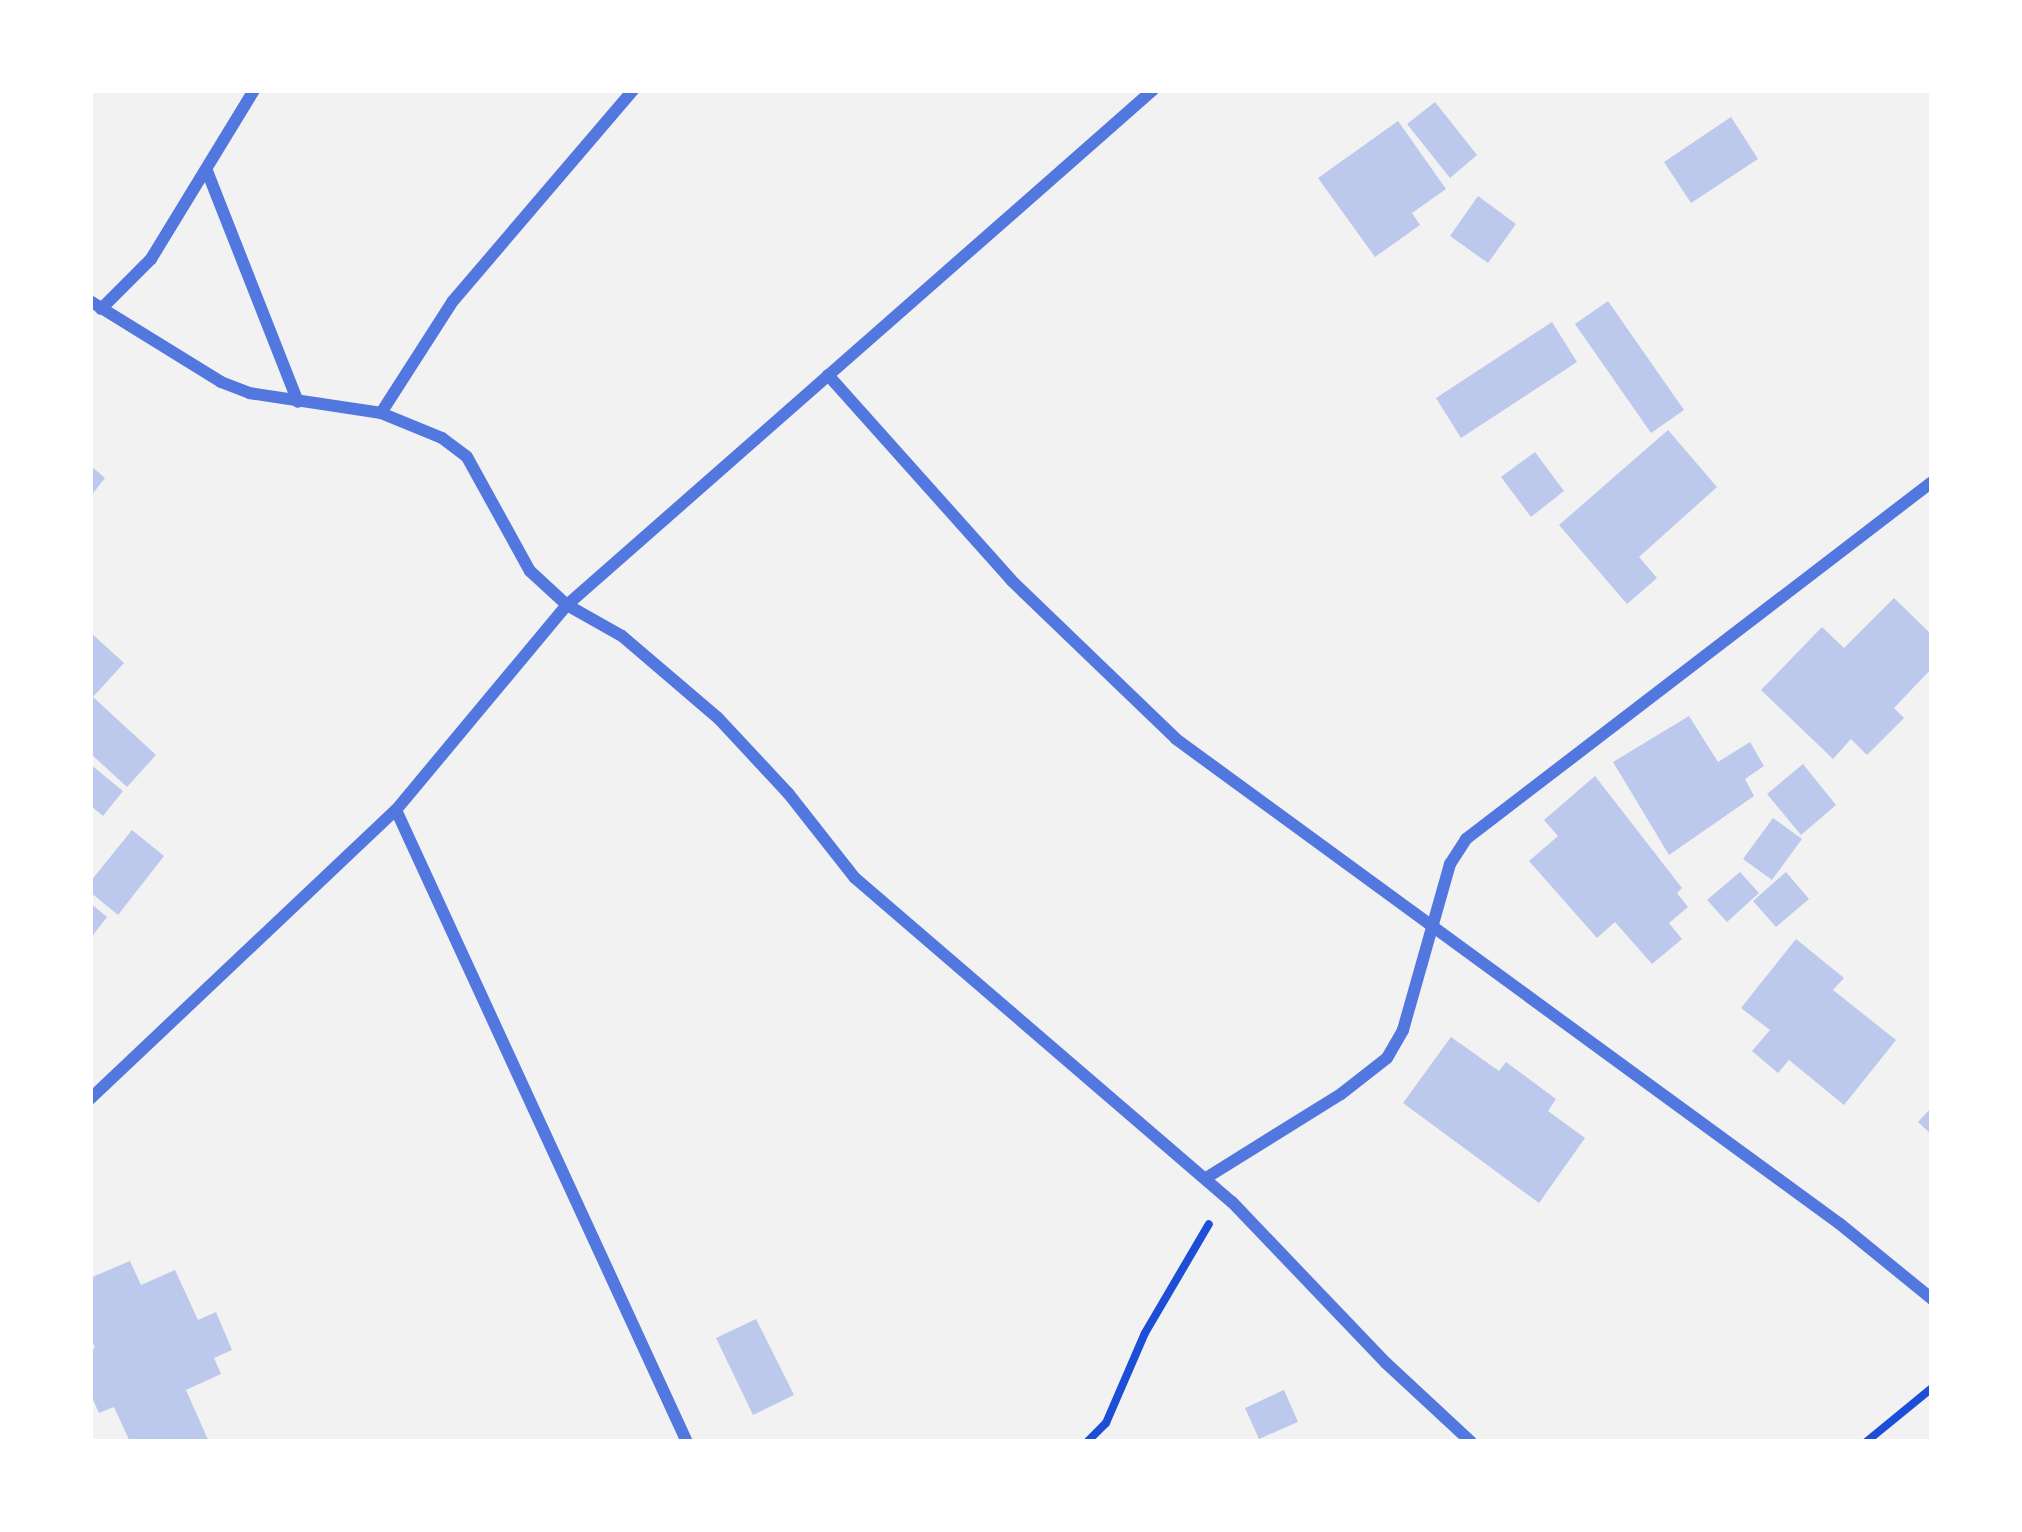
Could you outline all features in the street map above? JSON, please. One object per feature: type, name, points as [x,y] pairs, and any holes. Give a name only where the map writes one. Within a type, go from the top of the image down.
[{"type":"street","points":[[254,90],[151,259],[96,305],[221,382],[298,402],[381,413],[442,438],[466,458],[530,571],[567,605],[622,636],[718,718],[788,793],[855,878],[1206,1178],[1386,1364],[1471,1442]]},
{"type":"street","points":[[381,413],[454,301],[633,90]]},
{"type":"street","points":[[90,1099],[396,810],[567,605],[707,488],[828,375],[1153,90]]},
{"type":"street","points":[[207,170],[298,402]]},
{"type":"street","points":[[828,375],[1011,580],[1176,739],[1431,921],[1532,1003],[1897,1267],[1932,1299]]},
{"type":"street","points":[[1206,1178],[1341,1094],[1387,1058],[1403,1030],[1450,864],[1466,839],[1925,494],[1932,482]]},
{"type":"street","points":[[396,810],[687,1442]]},
{"type":"path","points":[[1087,1442],[1106,1423],[1145,1333],[1199,1234],[1232,1202]]},
{"type":"path","points":[[1866,1442],[1932,1388]]},
{"type":"building","points":[[1435,102],[1477,155],[1450,178],[1407,124]]},
{"type":"building","points":[[1731,117],[1758,159],[1691,203],[1664,162]]},
{"type":"building","points":[[1398,121],[1446,189],[1412,213],[1420,225],[1375,257],[1318,178]]},
{"type":"building","points":[[1478,196],[1516,224],[1488,263],[1450,236]]},
{"type":"building","points":[[1608,301],[1684,410],[1651,433],[1575,324]]},
{"type":"building","points":[[1552,322],[1577,362],[1461,438],[1436,398]]},
{"type":"building","points":[[1668,430],[1717,487],[1639,557],[1657,578],[1627,604],[1559,525]]},
{"type":"building","points":[[1535,452],[1564,491],[1531,517],[1501,477]]},
{"type":"building","points":[[90,465],[105,478],[90,497]]},
{"type":"building","points":[[1894,598],[1932,635],[1932,668],[1894,708],[1904,718],[1867,755],[1851,739],[1833,759],[1761,690],[1822,627],[1844,648]]},
{"type":"building","points":[[90,632],[124,663],[93,697],[156,755],[127,787],[90,753]]},
{"type":"building","points":[[1689,716],[1718,762],[1750,742],[1764,766],[1745,779],[1754,796],[1669,855],[1613,762]]},
{"type":"building","points":[[90,764],[123,791],[103,816],[90,805]]},
{"type":"building","points":[[1803,764],[1836,805],[1801,835],[1767,794]]},
{"type":"building","points":[[1595,776],[1682,888],[1677,893],[1688,907],[1669,923],[1682,939],[1652,964],[1615,922],[1597,938],[1529,861],[1558,836],[1544,820]]},
{"type":"building","points":[[1773,818],[1802,839],[1772,880],[1743,859]]},
{"type":"building","points":[[132,830],[164,856],[118,915],[90,892],[90,882]]},
{"type":"building","points":[[1740,872],[1759,893],[1727,922],[1707,900]]},
{"type":"building","points":[[1786,872],[1809,899],[1776,927],[1753,901]]},
{"type":"building","points":[[90,903],[107,917],[90,939]]},
{"type":"building","points":[[1796,939],[1844,978],[1833,990],[1896,1040],[1844,1105],[1789,1060],[1778,1073],[1752,1051],[1770,1030],[1741,1008]]},
{"type":"building","points":[[1451,1037],[1499,1071],[1506,1062],[1556,1099],[1548,1111],[1585,1138],[1539,1203],[1403,1103]]},
{"type":"building","points":[[1932,1107],[1932,1135],[1918,1122]]},
{"type":"building","points":[[130,1261],[141,1285],[175,1270],[198,1320],[216,1312],[232,1350],[214,1358],[221,1374],[186,1390],[209,1442],[130,1442],[114,1407],[99,1413],[90,1393],[90,1350],[95,1348],[90,1336],[90,1278]]},
{"type":"building","points":[[756,1319],[794,1395],[753,1415],[716,1338]]},
{"type":"building","points":[[1284,1390],[1298,1422],[1259,1439],[1245,1408]]}]
